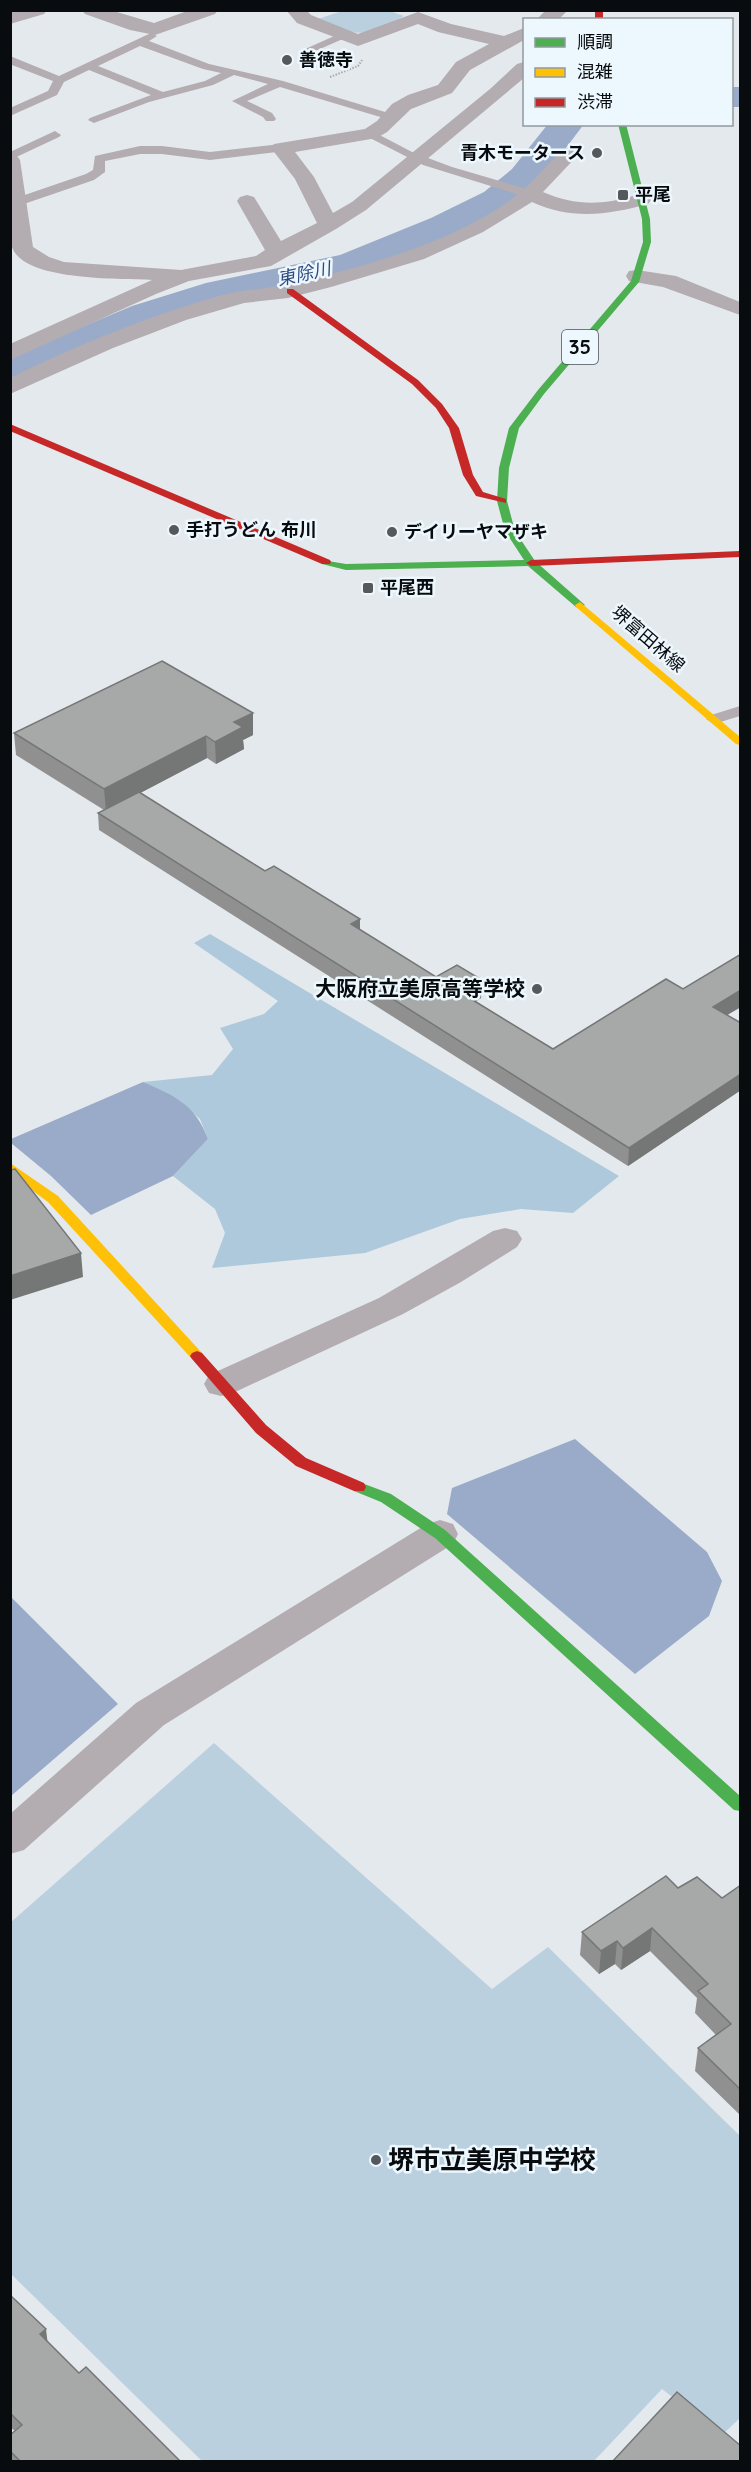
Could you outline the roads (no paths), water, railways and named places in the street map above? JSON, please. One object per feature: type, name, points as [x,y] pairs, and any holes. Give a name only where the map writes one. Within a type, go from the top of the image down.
[{"type":"street","points":[[12,18],[38,10]]},
{"type":"street","points":[[91,10],[126,23],[155,30],[208,10]]},
{"type":"street","points":[[295,10],[304,19],[350,38],[418,18],[445,28],[516,38]]},
{"type":"street","points":[[329,225],[304,177],[283,151],[370,134],[385,126],[398,109],[445,89],[463,66],[516,38]]},
{"type":"street","points":[[10,352],[148,288],[184,276],[269,260],[359,206],[523,70]]},
{"type":"street","name":"堺富田林線","points":[[623,126],[646,219],[647,242],[637,276],[514,428],[504,468],[502,501],[510,531],[531,562],[741,742]]},
{"type":"street","points":[[10,387],[71,358],[163,321],[254,294],[384,266],[437,245],[507,211],[530,194],[569,154]]},
{"type":"street","points":[[10,158],[15,207],[23,248],[28,255],[42,262],[64,268],[184,276]]},
{"type":"street","points":[[530,194],[552,206],[583,211],[607,210],[641,200]]},
{"type":"street","points":[[247,201],[269,260],[288,287],[415,382],[439,406],[454,428],[468,475],[479,494],[502,501]]},
{"type":"street","points":[[637,276],[668,281],[741,309]]},
{"type":"street","points":[[10,427],[324,561],[346,567],[741,554]]},
{"type":"street","points":[[10,1167],[53,1199],[156,1309],[261,1429],[301,1462],[386,1498],[440,1534],[741,1805]]},
{"type":"street","points":[[221,1384],[391,1306],[505,1239]]},
{"type":"street","points":[[10,1838],[150,1714],[440,1534]]},
{"type":"lane","points":[[10,113],[53,93],[59,80],[140,42],[155,34],[155,30]]},
{"type":"lane","points":[[309,50],[350,38]]},
{"type":"lane","points":[[140,42],[207,67],[279,83],[392,117]]},
{"type":"lane","points":[[10,59],[59,80]]},
{"type":"lane","points":[[89,66],[163,96]]},
{"type":"lane","points":[[94,120],[209,83],[233,71]]},
{"type":"lane","points":[[270,119],[268,115],[238,101],[279,83]]},
{"type":"lane","points":[[370,134],[417,159],[492,185],[530,194]]},
{"type":"lane","points":[[10,158],[55,135]]},
{"type":"lane","points":[[15,207],[90,177],[99,172],[99,159],[121,152],[162,150],[210,156],[283,151]]},
{"type":"lane","points":[[234,160],[283,151]]},
{"type":"lane","points":[[714,719],[741,711]]},
{"type":"waterway","name":"東除川","points":[[733,97],[740,97]]},
{"type":"waterway","name":"東除川","points":[[10,372],[146,314],[206,295],[351,264],[444,226],[497,200],[525,177],[565,126]]},
{"type":"place","name":"善徳寺","points":[[287,60]]},
{"type":"place","name":"青木モータース","points":[[597,153]]},
{"type":"place","name":"平尾","points":[[623,195]]},
{"type":"place","name":"手打うどん 布川","points":[[174,530]]},
{"type":"place","name":"デイリーヤマザキ","points":[[392,532]]},
{"type":"place","name":"平尾西","points":[[368,588]]},
{"type":"place","name":"大阪府立美原高等学校","points":[[537,989]]},
{"type":"place","name":"堺市立美原中学校","points":[[376,2160]]}]
